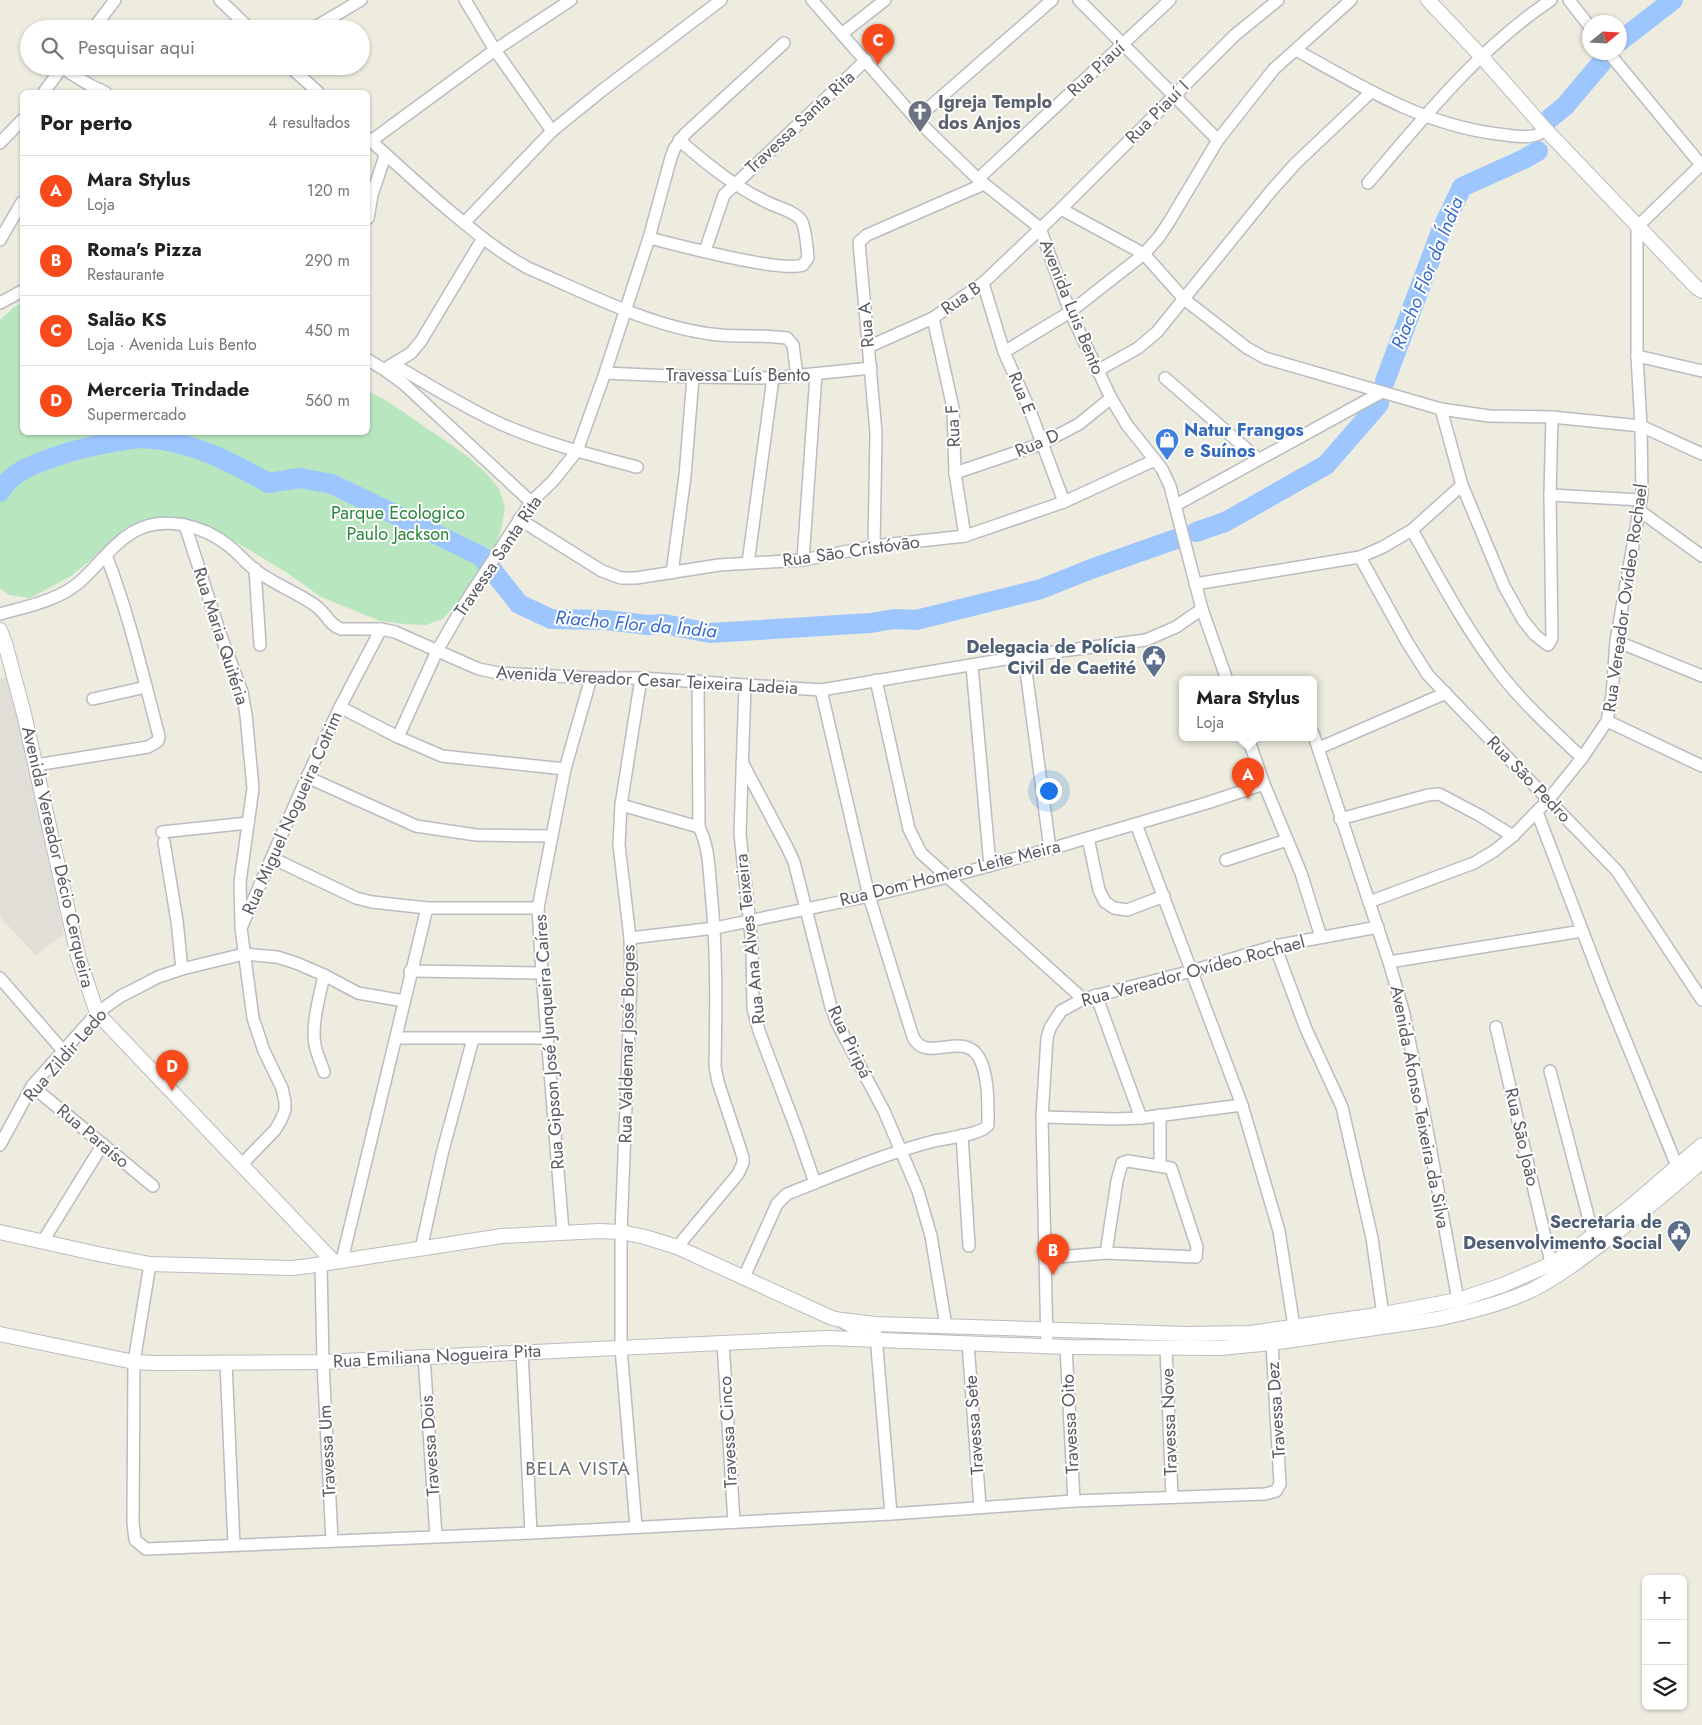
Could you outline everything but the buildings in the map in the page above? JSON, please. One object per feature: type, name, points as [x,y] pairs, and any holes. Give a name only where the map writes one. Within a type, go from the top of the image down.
[{"type":"street","points":[[100,20],[115,0]]},
{"type":"street","points":[[220,0],[241,20]]},
{"type":"street","points":[[327,20],[360,0]]},
{"type":"street","points":[[465,0],[495,50],[552,131]]},
{"type":"street","points":[[370,139],[495,50],[571,0]]},
{"type":"street","points":[[464,223],[552,131],[721,0]]},
{"type":"street","name":"Avenida Luis Bento","points":[[812,0],[916,118],[981,181],[1040,228],[1070,312],[1097,371],[1127,425],[1167,478],[1176,504],[1202,609],[1226,676]]},
{"type":"street","points":[[843,33],[885,0]]},
{"type":"street","points":[[916,118],[1052,0]]},
{"type":"street","points":[[1079,0],[1218,140]]},
{"type":"street","name":"Rua Piauí","points":[[981,181],[1170,0]]},
{"type":"street","name":"Rua Piauí I","points":[[1040,228],[1235,35],[1278,0]]},
{"type":"street","points":[[1004,352],[1070,312],[1144,254],[1159,238],[1218,140],[1274,69],[1351,0]]},
{"type":"street","points":[[1428,0],[1637,227],[1702,291]]},
{"type":"street","points":[[1368,182],[1424,116],[1481,56],[1518,23],[1551,0]]},
{"type":"street","points":[[1569,0],[1582,17]]},
{"type":"street","name":"Travessa Santa Rita","points":[[398,737],[437,651],[459,613],[531,502],[553,481],[577,451],[605,373],[649,238],[667,170],[679,140],[784,43]]},
{"type":"street","points":[[1296,50],[1371,92],[1424,116],[1475,131],[1501,134],[1533,137],[1546,130]]},
{"type":"street","name":"Travessa Santa Rita","points":[[705,251],[724,195],[866,60]]},
{"type":"street","points":[[1615,60],[1702,165],[1637,227]]},
{"type":"street","points":[[46,90],[57,75]]},
{"type":"street","points":[[75,75],[101,90]]},
{"type":"street","points":[[300,75],[316,90]]},
{"type":"street","points":[[1097,371],[1148,341],[1158,332],[1271,191],[1296,163],[1371,92]]},
{"type":"street","points":[[0,143],[20,122]]},
{"type":"street","name":"Travessa Santa Rita","points":[[649,238],[789,267],[804,265],[808,258],[801,220],[789,212],[734,185],[679,140]]},
{"type":"street","points":[[370,141],[464,223],[513,260],[625,310],[672,325],[712,334],[787,338],[793,345],[797,376]]},
{"type":"street","points":[[370,194],[385,156]]},
{"type":"street","name":"Rua A","points":[[874,546],[876,450],[859,247],[861,239],[981,181]]},
{"type":"street","points":[[0,240],[20,205]]},
{"type":"street","points":[[1061,209],[1144,254],[1184,299],[1247,348],[1265,358],[1441,409],[1489,416],[1552,417],[1641,426],[1702,454]]},
{"type":"street","name":"Rua Vereador Ovídeo Rochael","points":[[1370,902],[1474,862],[1494,851],[1513,836],[1549,799],[1582,758],[1607,721],[1612,695],[1616,641],[1641,505],[1641,426],[1637,356],[1637,227]]},
{"type":"street","name":"Rua B","points":[[868,348],[933,318],[983,283],[1040,228]]},
{"type":"street","points":[[389,367],[415,349],[422,341],[483,238]]},
{"type":"street","name":"Rua E","points":[[983,283],[1004,352],[1029,408],[1064,502]]},
{"type":"street","points":[[0,303],[20,292]]},
{"type":"street","name":"Rua F","points":[[933,318],[953,408],[955,473],[965,536]]},
{"type":"street","points":[[1637,356],[1702,371]]},
{"type":"street","points":[[370,361],[389,367],[503,424],[577,451],[637,467]]},
{"type":"street","points":[[389,367],[531,502]]},
{"type":"street","name":"Travessa Luís Bento","points":[[605,373],[773,378],[870,368]]},
{"type":"street","points":[[803,560],[816,374]]},
{"type":"street","points":[[672,572],[685,476],[693,377]]},
{"type":"street","points":[[748,563],[773,378]]},
{"type":"street","points":[[1165,378],[1258,459]]},
{"type":"street","points":[[1176,504],[1382,392]]},
{"type":"street","name":"Rua D","points":[[955,473],[1041,444],[1079,424],[1111,398]]},
{"type":"street","points":[[1441,409],[1462,485],[1514,607],[1535,634],[1548,645],[1552,638],[1550,495],[1552,417]]},
{"type":"street","name":"Rua São Cristóvão","points":[[519,519],[602,571],[621,578],[636,578],[700,567],[803,560],[874,546],[965,536],[1064,502],[1155,460]]},
{"type":"street","points":[[1195,584],[1360,557],[1383,547],[1412,530],[1462,485]]},
{"type":"street","points":[[1550,495],[1641,505],[1702,556]]},
{"type":"street","name":"Avenida Vereador Cesar Teixeira Ladeia","points":[[0,614],[45,601],[66,592],[82,580],[122,540],[142,528],[165,524],[185,525],[213,535],[228,545],[255,570],[316,605],[336,627],[341,629],[381,629],[395,632],[479,669],[498,673],[698,681],[820,690],[1024,656],[1146,640],[1176,627],[1202,609]]},
{"type":"street","name":"Rua Maria Quitéria","points":[[185,525],[221,636],[242,692],[246,715],[252,788],[240,882],[241,928]]},
{"type":"street","points":[[1412,530],[1462,617],[1502,676],[1531,708],[1582,758]]},
{"type":"street","points":[[36,765],[148,746],[158,741],[159,736],[118,586],[106,555]]},
{"type":"street","name":"Rua São Pedro","points":[[1360,557],[1417,660],[1428,676],[1617,871],[1702,1000]]},
{"type":"street","points":[[255,570],[260,645]]},
{"type":"street","name":"Rua Miguel Nogueira Cotrim","points":[[242,1164],[275,1130],[285,1110],[285,1102],[282,1088],[264,1050],[254,1018],[241,928],[307,777],[340,707],[381,629]]},
{"type":"street","name":"Avenida Vereador Décio Cerqueira","points":[[0,630],[24,714],[78,956],[97,1013],[242,1164],[332,1262]]},
{"type":"street","points":[[1616,641],[1702,676]]},
{"type":"street","points":[[1024,656],[1050,850]]},
{"type":"street","points":[[972,666],[990,866]]},
{"type":"street","name":"Rua Gipson José Junqueira Caíres","points":[[563,1232],[538,908],[565,769],[591,678]]},
{"type":"street","name":"Rua Valdemar José Borges","points":[[636,1526],[621,1348],[621,1232],[631,978],[630,938],[619,845],[621,805],[641,678]]},
{"type":"street","points":[[876,680],[909,828],[921,853],[1083,999]]},
{"type":"street","points":[[677,1247],[738,1174],[743,1163],[741,1148],[716,1075],[715,928],[708,854],[699,828],[698,681]]},
{"type":"street","name":"Rua Ana Alves Teixeira","points":[[745,685],[740,834],[752,945],[753,1008],[755,1019],[815,1183]]},
{"type":"street","points":[[93,699],[146,687]]},
{"type":"street","points":[[744,1277],[777,1204],[787,1194],[901,1151],[934,1141],[983,1130],[988,1125],[985,1077],[982,1066],[974,1051],[963,1046],[925,1048],[916,1044],[869,896],[820,690]]},
{"type":"street","points":[[1319,748],[1446,693]]},
{"type":"street","points":[[340,707],[398,737],[442,756],[565,769]]},
{"type":"street","points":[[1607,721],[1702,766]]},
{"type":"street","points":[[1249,741],[1264,784],[1301,873],[1321,937]]},
{"type":"street","name":"Avenida Afonso Teixeira da Silva","points":[[1316,741],[1340,819],[1389,962],[1408,1034],[1459,1307]]},
{"type":"street","name":"Rua Piripá","points":[[742,762],[790,854],[837,1023],[884,1111],[918,1190],[928,1220],[946,1326]]},
{"type":"street","points":[[307,777],[416,826],[476,835],[552,836]]},
{"type":"street","name":"Rua Dom Homero Leite Meira","points":[[630,938],[715,928],[869,896],[948,877],[1050,850],[1264,784]]},
{"type":"street","points":[[1340,819],[1428,795],[1439,794],[1513,836]]},
{"type":"street","points":[[621,805],[699,828]]},
{"type":"street","points":[[1537,812],[1675,1174]]},
{"type":"street","points":[[182,969],[178,921],[163,837],[248,823]]},
{"type":"street","points":[[1136,824],[1242,1105],[1279,1231],[1295,1333]]},
{"type":"street","points":[[1088,838],[1099,890],[1105,902],[1114,908],[1127,910],[1164,896]]},
{"type":"street","points":[[1226,860],[1287,840]]},
{"type":"street","points":[[272,858],[356,898],[372,902],[427,908],[538,908]]},
{"type":"street","name":"Travessa Um","points":[[332,1541],[323,1362],[332,1262],[396,1038],[410,971],[427,908]]},
{"type":"street","name":"Rua Vereador Ovídeo Rochael","points":[[1047,1346],[1042,1117],[1045,1051],[1049,1033],[1061,1011],[1083,999],[1096,995],[1192,971],[1275,946],[1378,927]]},
{"type":"street","points":[[1389,962],[1582,931]]},
{"type":"street","points":[[1275,946],[1306,1029],[1342,1107],[1374,1246],[1384,1320]]},
{"type":"street","name":"Rua Zildir Ledo","points":[[0,1145],[32,1086],[97,1013],[121,996],[158,977],[182,969],[244,954],[278,958],[296,963],[365,996],[404,1001]]},
{"type":"street","points":[[410,971],[542,974]]},
{"type":"street","points":[[324,975],[314,1037],[324,1072]]},
{"type":"street","points":[[0,978],[64,1052]]},
{"type":"street","points":[[1096,995],[1141,1118]]},
{"type":"street","name":"Rua São João","points":[[1496,1027],[1553,1271]]},
{"type":"street","points":[[396,1038],[548,1038]]},
{"type":"street","points":[[421,1249],[442,1154],[473,1039]]},
{"type":"street","points":[[1550,1071],[1593,1235]]},
{"type":"street","name":"Rua Paraíso","points":[[32,1086],[153,1186]]},
{"type":"street","points":[[1042,1117],[1141,1118],[1242,1105]]},
{"type":"street","points":[[1160,1115],[1160,1166]]},
{"type":"street","points":[[962,1135],[969,1246]]},
{"type":"street","points":[[43,1242],[103,1144]]},
{"type":"street","points":[[1553,1271],[1579,1261],[1675,1174],[1702,1145]]},
{"type":"street","points":[[1046,1258],[1106,1253],[1191,1258],[1198,1255],[1174,1173],[1170,1167],[1128,1161],[1122,1163],[1117,1181],[1106,1253]]},
{"type":"street","points":[[832,1318],[875,1324],[1233,1334],[1295,1333],[1384,1320],[1437,1319],[1459,1307],[1530,1290],[1593,1235],[1675,1174],[1702,1162]]},
{"type":"street","points":[[0,1232],[150,1264],[292,1268],[502,1236],[563,1232],[621,1232],[677,1247],[876,1339]]},
{"type":"street","points":[[150,1264],[134,1362],[134,1540],[146,1549],[531,1533],[891,1514],[1172,1496]]},
{"type":"street","points":[[875,1324],[891,1514]]},
{"type":"street","name":"Rua Emiliana Nogueira Pita","points":[[0,1334],[134,1362],[226,1363],[323,1362],[827,1338],[1066,1347],[1221,1348],[1272,1343],[1295,1333]]},
{"type":"street","name":"Travessa Cinco","points":[[724,1342],[734,1522]]},
{"type":"street","name":"Travessa Sete","points":[[968,1343],[980,1507]]},
{"type":"street","name":"Travessa Dez","points":[[1172,1496],[1265,1494],[1278,1489],[1280,1477],[1272,1343]]},
{"type":"street","name":"Travessa Oito","points":[[1066,1347],[1074,1501]]},
{"type":"street","name":"Travessa Nove","points":[[1166,1347],[1172,1496]]},
{"type":"street","points":[[522,1352],[531,1533]]},
{"type":"street","name":"Travessa Dois","points":[[424,1356],[436,1536]]},
{"type":"street","points":[[226,1363],[234,1545]]},
{"type":"shaded area","points":[[10,676],[64,934],[36,955],[0,917],[0,679]]},
{"type":"green space","name":"Parque Ecologico Paulo Jackson","points":[[20,304],[20,435],[370,435],[370,392],[387,401],[466,455],[488,475],[499,489],[505,507],[501,530],[482,574],[443,619],[426,625],[380,621],[321,597],[289,574],[231,539],[193,521],[158,518],[139,524],[111,540],[71,576],[30,598],[9,595],[0,588],[0,320]]},
{"type":"waterway","name":"Riacho Flor da Índia","points":[[1627,36],[1673,0]]},
{"type":"waterway","name":"Riacho Flor da Índia","points":[[1549,119],[1565,106],[1603,61]]},
{"type":"waterway","name":"Riacho Flor da Índia","points":[[1385,381],[1441,231],[1462,187],[1538,151]]},
{"type":"waterway","name":"Riacho Flor da Índia","points":[[1196,532],[1225,522],[1326,465],[1379,404]]},
{"type":"waterway","name":"Riacho Flor da Índia","points":[[0,492],[4,485],[21,471],[75,450],[140,438],[176,443],[208,453],[268,483],[300,478],[332,484],[481,556],[519,604],[551,619],[606,620],[648,625],[664,624],[710,633],[871,623],[894,619],[916,620],[1041,589],[1176,539]]},
{"type":"place","name":"Salão KS","points":[[878,65]]},
{"type":"place","name":"Igreja Templo dos Anjos","points":[[920,133]]},
{"type":"place","name":"Natur Frangos e Suínos","points":[[1167,461]]},
{"type":"place","name":"Delegacia de Polícia Civil de Caetité","points":[[1154,678]]},
{"type":"place","name":"Mara Stylus","points":[[1248,799]]},
{"type":"place","name":"Merceria Trindade","points":[[172,1091]]},
{"type":"place","name":"Secretaria de Desenvolvimento Social","points":[[1679,1253]]},
{"type":"place","name":"Roma's Pizza","points":[[1053,1275]]},
{"type":"district","name":"BELA VISTA","points":[[578,1468]]}]
